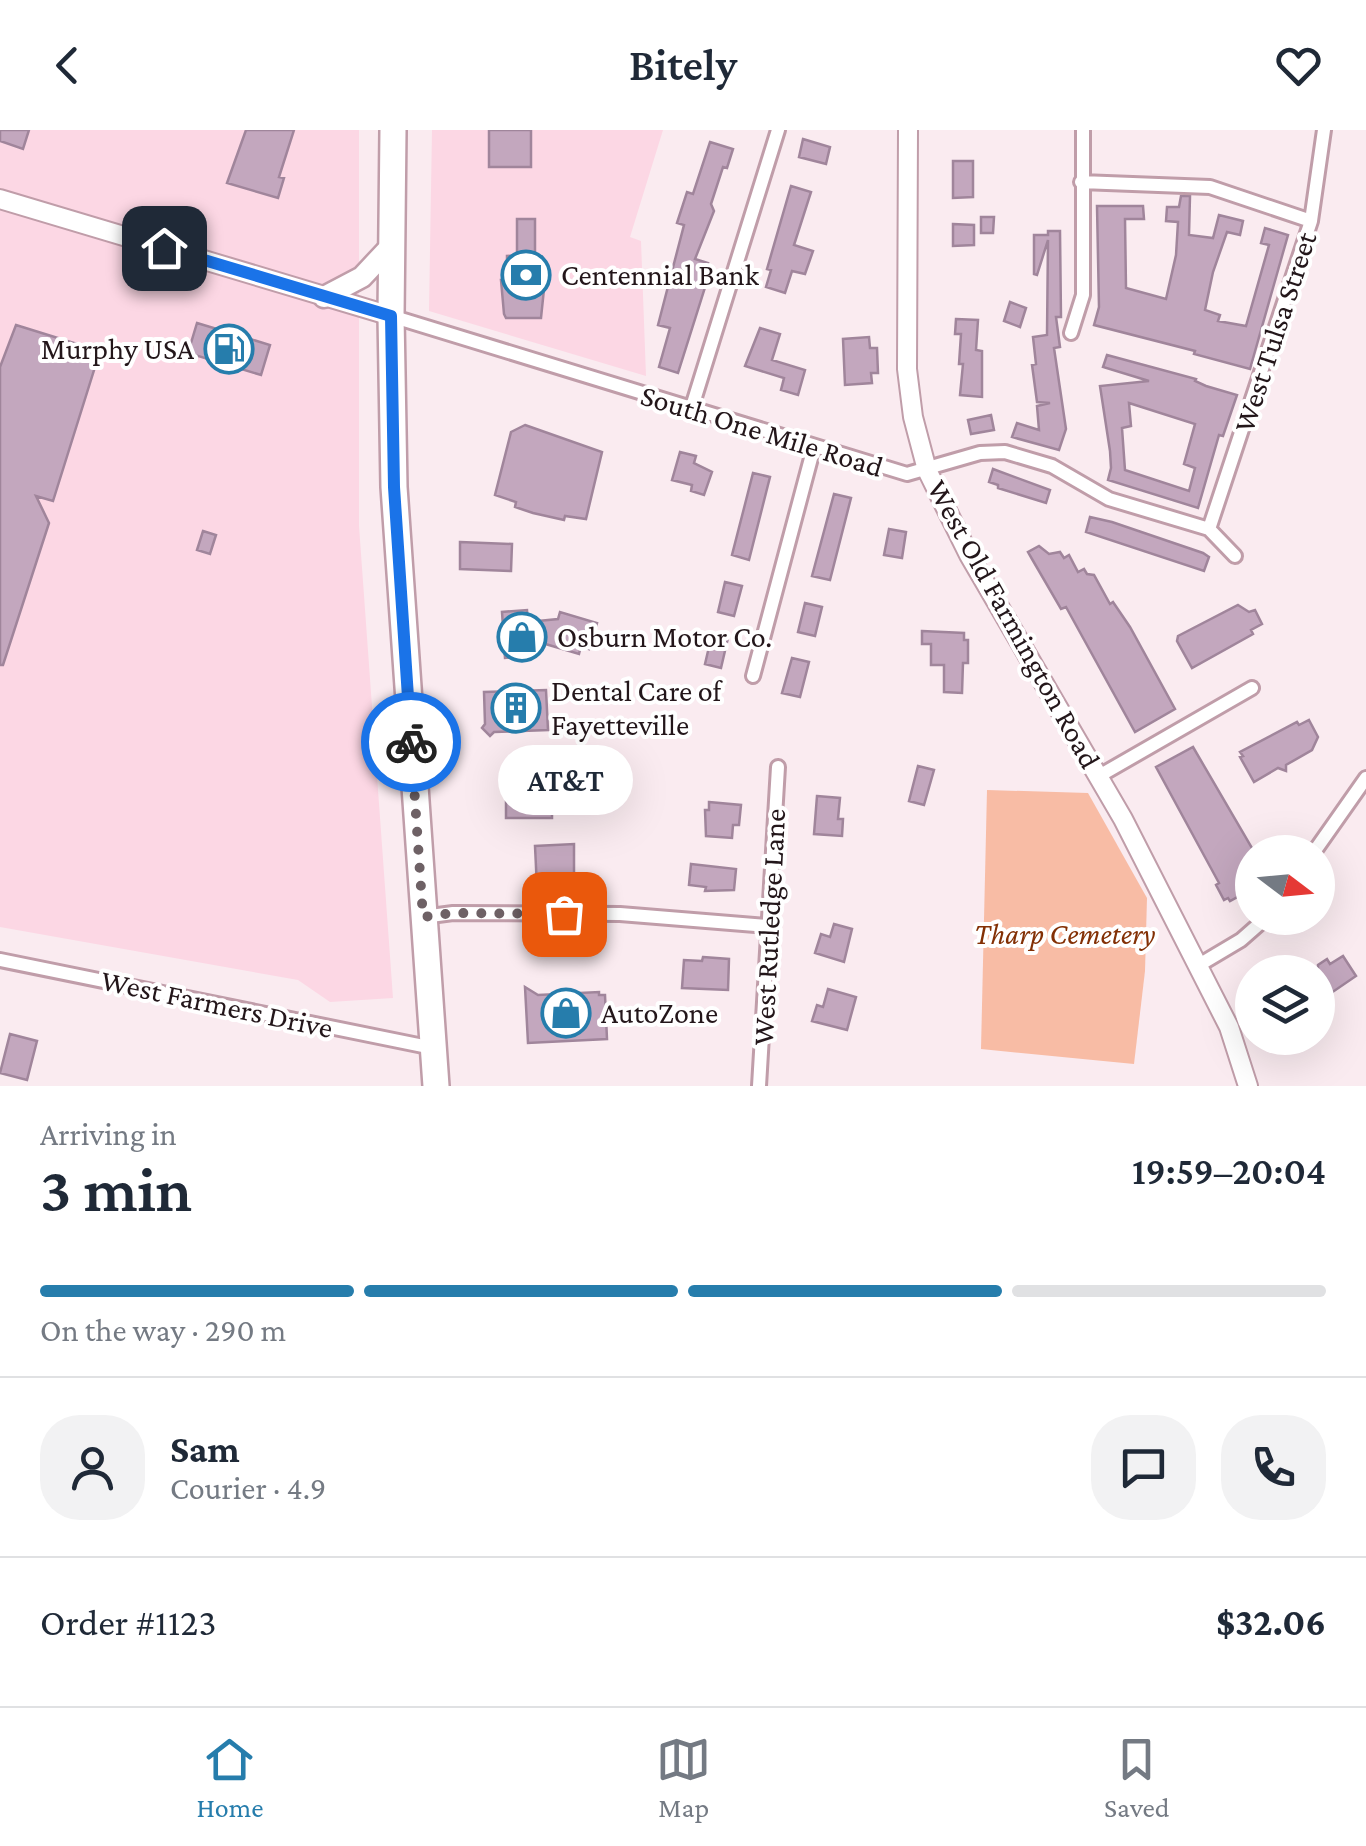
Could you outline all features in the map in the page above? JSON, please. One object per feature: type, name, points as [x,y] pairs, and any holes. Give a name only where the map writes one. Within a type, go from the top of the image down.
[{"type":"highway","points":[[393,130],[391,316],[397,538],[436,1086]]},
{"type":"main road","points":[[324,297],[362,277],[392,245]]},
{"type":"street","points":[[691,410],[778,130]]},
{"type":"street","name":"West Old Farmington Road","points":[[908,130],[906,358],[913,416],[927,470],[969,555],[1099,776],[1199,965],[1229,1027],[1248,1086]]},
{"type":"street","points":[[1071,332],[1083,296],[1083,130]]},
{"type":"street","name":"West Tulsa Street","points":[[1209,529],[1311,222],[1324,130]]},
{"type":"street","points":[[1081,182],[1210,187],[1311,222]]},
{"type":"street","points":[[0,199],[391,316]]},
{"type":"street","name":"South One Mile Road","points":[[391,316],[907,474],[980,453],[1005,452],[1052,466],[1109,499],[1209,529]]},
{"type":"street","points":[[753,676],[814,447]]},
{"type":"street","points":[[1209,529],[1234,556]]},
{"type":"street","points":[[1099,776],[1252,688]]},
{"type":"street","name":"West Rutledge Lane","points":[[759,1086],[778,767]]},
{"type":"street","points":[[1326,835],[1366,778]]},
{"type":"street","points":[[423,917],[453,913],[620,914],[768,926]]},
{"type":"street","points":[[1199,965],[1246,935]]},
{"type":"street","name":"West Farmers Drive","points":[[0,960],[434,1048]]},
{"type":"shaded area","points":[[0,130],[359,130],[359,526],[393,998],[330,1002],[298,980],[0,927]]},
{"type":"shaded area","points":[[432,130],[663,130],[630,237],[641,241],[646,376],[429,311]]},
{"type":"green space","name":"Tharp Cemetery","points":[[987,790],[1088,793],[1147,898],[1145,971],[1134,1064],[981,1049]]},
{"type":"building","points":[[0,130],[29,130],[23,149],[0,141]]},
{"type":"building","points":[[246,130],[294,130],[279,177],[284,178],[278,198],[227,183]]},
{"type":"building","points":[[489,130],[531,130],[531,167],[489,167]]},
{"type":"building","points":[[803,139],[830,147],[826,164],[799,157]]},
{"type":"building","points":[[710,142],[733,149],[727,168],[723,167],[711,204],[714,211],[695,259],[708,263],[704,276],[708,278],[678,373],[659,367],[670,328],[658,325],[684,225],[677,223],[687,192],[693,194]]},
{"type":"building","points":[[953,161],[973,161],[973,197],[953,198]]},
{"type":"building","points":[[791,186],[811,192],[794,245],[813,251],[805,274],[792,271],[785,293],[766,287],[771,270],[767,269]]},
{"type":"building","points":[[1181,196],[1190,196],[1189,235],[1213,238],[1219,215],[1243,221],[1240,235],[1227,232],[1213,272],[1205,310],[1220,315],[1218,321],[1246,326],[1269,245],[1261,243],[1265,228],[1288,235],[1250,369],[1094,325],[1099,307],[1097,206],[1143,206],[1144,219],[1125,219],[1126,288],[1166,299],[1176,255],[1178,222],[1166,221],[1167,207],[1179,207]]},
{"type":"building","points":[[981,217],[994,217],[993,233],[981,233]]},
{"type":"building","name":"Centennial Bank","points":[[517,219],[535,219],[535,257],[542,257],[542,271],[546,270],[541,318],[506,318],[504,314],[501,280],[507,280],[507,256],[517,255]]},
{"type":"building","points":[[953,224],[974,225],[974,245],[953,246]]},
{"type":"building","points":[[1048,231],[1060,231],[1061,317],[1056,317],[1060,347],[1054,348],[1066,429],[1059,450],[1012,437],[1017,423],[1039,430],[1037,406],[1050,403],[1037,402],[1032,365],[1036,364],[1033,337],[1047,335],[1048,240],[1037,275],[1034,274],[1034,235],[1048,235]]},
{"type":"building","points":[[1010,302],[1026,308],[1020,327],[1004,321]]},
{"type":"building","points":[[956,319],[978,320],[976,350],[982,351],[982,397],[960,395],[963,364],[959,364],[961,334],[955,334]]},
{"type":"building","name":"Murphy USA","points":[[197,323],[270,345],[261,375],[188,353]]},
{"type":"building","points":[[16,325],[100,351],[53,501],[36,496],[49,523],[0,665],[0,367]]},
{"type":"building","points":[[760,328],[780,334],[772,360],[805,370],[798,395],[781,390],[784,378],[745,366]]},
{"type":"building","points":[[869,337],[870,348],[877,348],[878,373],[871,373],[872,383],[845,385],[843,339]]},
{"type":"building","points":[[1107,355],[1196,379],[1237,395],[1223,436],[1219,435],[1198,508],[1108,480],[1110,451],[1100,386],[1149,381],[1103,367]],"holes":[[[1129,403],[1195,424],[1184,464],[1195,468],[1189,491],[1125,470],[1122,428],[1131,426]]]},
{"type":"building","points":[[991,415],[994,430],[971,434],[968,420]]},
{"type":"building","points":[[525,425],[602,452],[586,519],[565,516],[564,520],[533,513],[495,495],[511,432]]},
{"type":"building","points":[[680,452],[696,456],[694,463],[712,472],[704,495],[691,491],[692,485],[672,480]]},
{"type":"building","points":[[993,469],[1050,490],[1046,503],[998,488],[989,482]]},
{"type":"building","points":[[753,473],[770,477],[749,560],[732,555]]},
{"type":"building","points":[[834,494],[851,498],[830,580],[812,576]]},
{"type":"building","points":[[1090,517],[1203,553],[1209,557],[1204,571],[1086,532]]},
{"type":"building","points":[[889,529],[906,532],[902,558],[884,555]]},
{"type":"building","points":[[203,531],[216,535],[210,554],[197,550]]},
{"type":"building","points":[[460,542],[512,544],[511,571],[460,569]]},
{"type":"building","points":[[1039,546],[1049,554],[1060,552],[1064,558],[1069,555],[1078,572],[1084,569],[1094,575],[1110,604],[1113,602],[1130,627],[1175,709],[1135,732],[1066,607],[1061,609],[1028,552]]},
{"type":"building","points":[[725,582],[742,586],[734,616],[718,612]]},
{"type":"building","points":[[805,603],[822,607],[815,636],[798,632]]},
{"type":"building","points":[[1238,605],[1249,612],[1255,610],[1262,624],[1251,630],[1253,634],[1192,668],[1178,636]]},
{"type":"building","points":[[527,610],[528,622],[558,619],[560,612],[597,623],[589,649],[581,646],[579,654],[542,643],[542,650],[530,651],[530,656],[505,658],[502,612]]},
{"type":"building","points":[[922,631],[964,633],[964,640],[968,640],[968,663],[963,663],[962,693],[944,692],[944,665],[931,665],[931,644],[922,644]]},
{"type":"building","points":[[712,634],[728,638],[721,668],[705,664]]},
{"type":"building","points":[[792,658],[809,662],[800,697],[782,693]]},
{"type":"building","name":"Dental Care of Fayetteville","points":[[546,690],[548,730],[494,732],[490,736],[482,728],[484,692]]},
{"type":"building","points":[[1309,720],[1318,737],[1312,750],[1286,765],[1286,771],[1278,768],[1254,782],[1240,752],[1297,722],[1299,725]]},
{"type":"building","points":[[1193,747],[1244,835],[1235,835],[1235,898],[1224,900],[1216,885],[1219,883],[1156,767]]},
{"type":"building","points":[[918,766],[934,770],[924,805],[909,801]]},
{"type":"building","points":[[506,787],[528,787],[528,799],[552,799],[552,818],[506,818]]},
{"type":"building","points":[[817,796],[840,798],[838,819],[843,819],[842,836],[814,834]]},
{"type":"building","points":[[709,802],[741,805],[739,825],[733,825],[732,838],[706,836],[705,810],[709,810]]},
{"type":"building","points":[[574,844],[574,888],[537,888],[535,846]]},
{"type":"building","points":[[691,864],[736,869],[734,890],[705,891],[706,887],[689,885]]},
{"type":"building","points":[[834,924],[852,929],[844,962],[815,953],[821,934],[830,937]]},
{"type":"building","points":[[1343,956],[1356,976],[1335,990],[1335,961]]},
{"type":"building","points":[[703,957],[729,959],[728,990],[682,988],[684,960],[702,961]]},
{"type":"building","name":"AutoZone","points":[[525,987],[538,995],[605,995],[607,1039],[528,1043]]},
{"type":"building","points":[[828,989],[856,997],[847,1030],[812,1021],[817,1005],[823,1007]]},
{"type":"building","points":[[10,1034],[37,1041],[27,1080],[0,1073]]},
{"type":"way so far","points":[[411,742],[423,917],[453,913],[564,914]]},
{"type":"place","name":"Centennial Bank","points":[[526,275]]},
{"type":"place","name":"Murphy USA","points":[[229,349]]},
{"type":"place","name":"Osburn Motor Co.","points":[[522,637]]},
{"type":"place","name":"Dental Care of Fayetteville","points":[[516,708]]},
{"type":"place","name":"AT&T","points":[[564,914]]},
{"type":"place","name":"AutoZone","points":[[566,1013]]},
{"type":"route","points":[[164,248],[391,316],[394,487],[411,742]]}]
